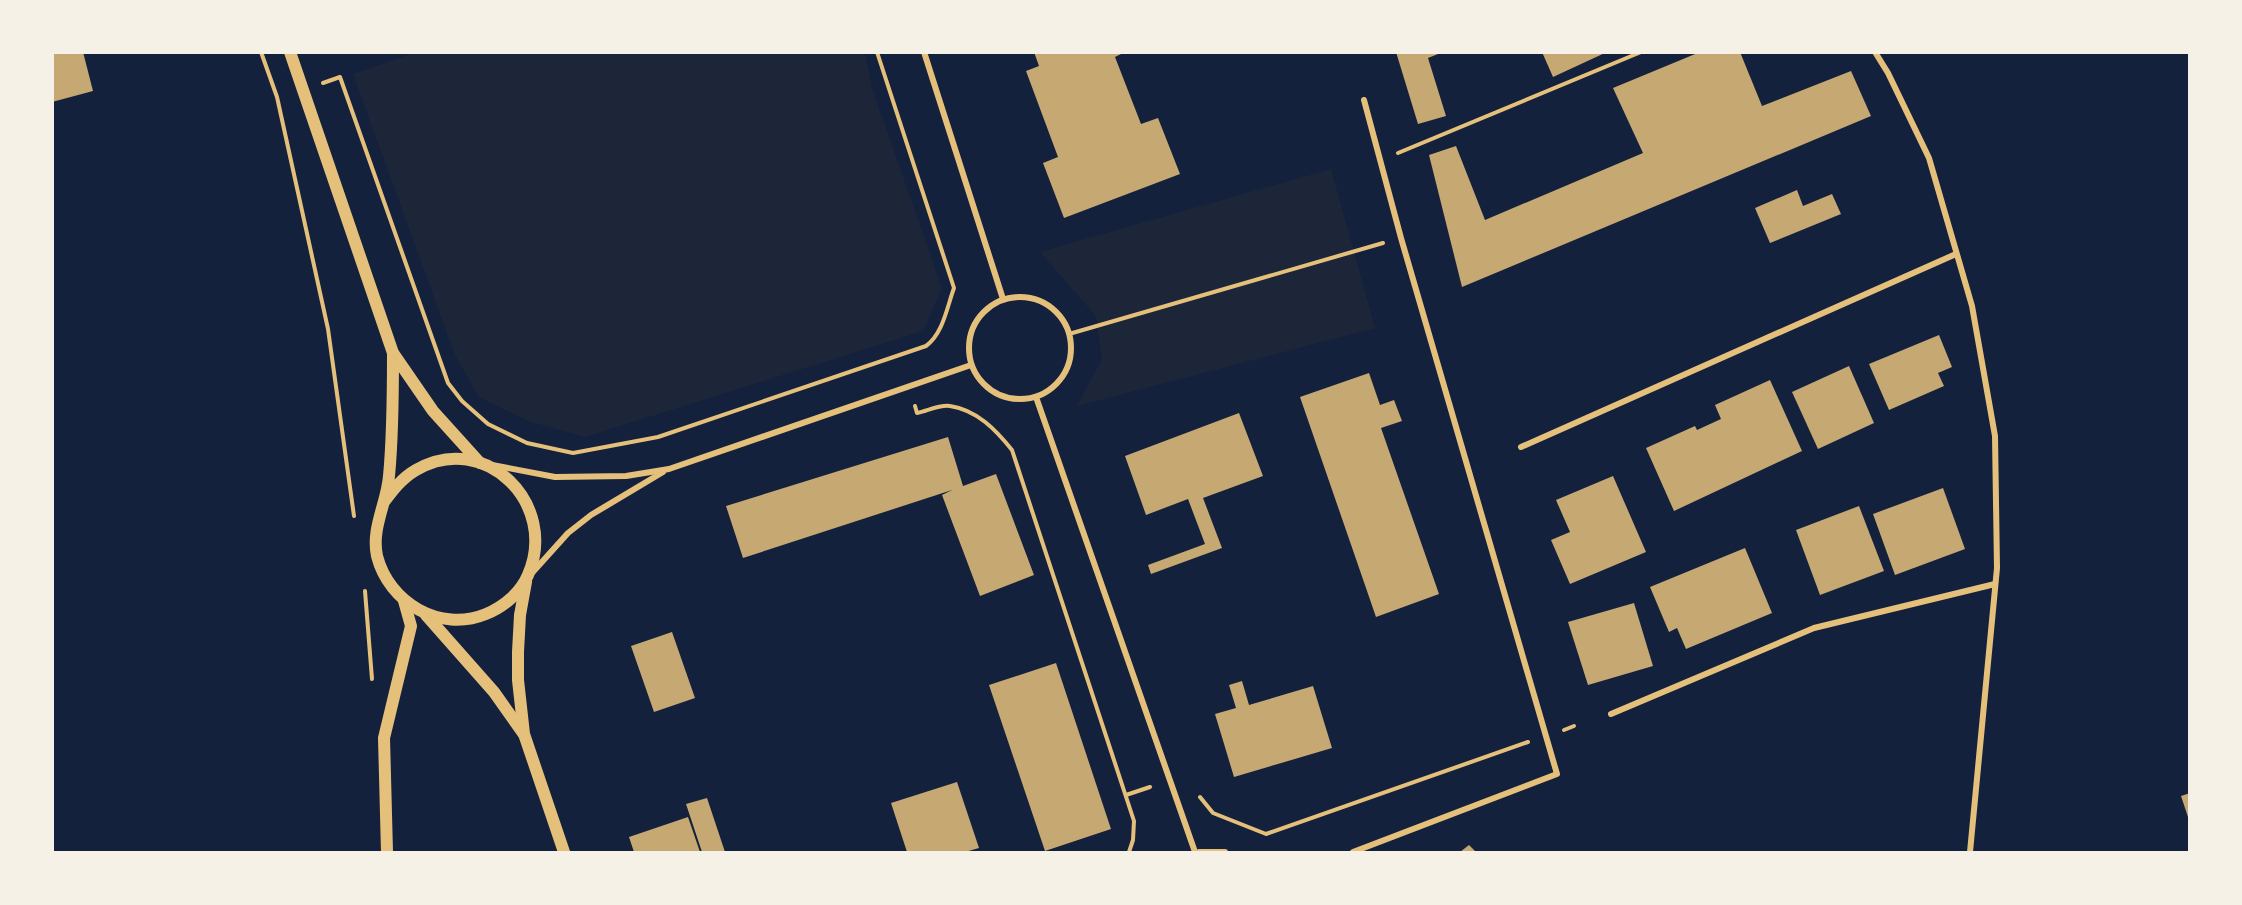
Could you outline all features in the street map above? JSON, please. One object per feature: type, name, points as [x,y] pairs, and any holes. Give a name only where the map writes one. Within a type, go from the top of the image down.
[{"type":"main road","points":[[290,52],[393,353],[433,411],[480,463]]},
{"type":"main road","points":[[393,353],[389,478],[377,527],[377,555],[385,577],[404,601],[425,614],[494,692],[524,734]]},
{"type":"main road","points":[[384,502],[399,483],[416,470],[438,461],[459,459],[480,463],[504,474],[519,490],[530,509],[536,528],[536,548],[533,565],[526,580],[520,615],[518,680],[524,734],[564,852]]},
{"type":"main road","points":[[425,614],[453,620],[484,615],[506,603],[526,580]]},
{"type":"main road","points":[[387,852],[384,738],[411,626],[404,601]]},
{"type":"street","points":[[924,52],[1003,299]]},
{"type":"street","points":[[1875,52],[1888,73],[1929,158],[1972,306],[1995,436],[1997,568],[1970,852]]},
{"type":"street","points":[[1353,852],[1557,774],[1401,238],[1364,100]]},
{"type":"street","points":[[1521,447],[1956,254]]},
{"type":"street","points":[[1018,297],[1041,302],[1052,308],[1062,320],[1069,334],[1070,356],[1065,372],[1054,386],[1036,397],[1020,400],[998,395],[985,386],[970,365],[968,344],[972,330],[986,309],[1003,299],[1018,297]]},
{"type":"street","points":[[480,463],[555,477],[626,477],[669,469],[970,365]]},
{"type":"street","points":[[1036,397],[1197,852],[1225,852]]},
{"type":"street","points":[[526,580],[568,533],[626,492],[669,469]]},
{"type":"street","points":[[1611,714],[1814,628],[1995,584]]},
{"type":"path","points":[[261,52],[277,97],[328,329],[355,523]]},
{"type":"path","points":[[277,97],[340,77],[447,383],[462,401],[488,424],[527,443],[573,453],[658,437],[926,346],[932,342],[941,325],[954,288],[877,52]]},
{"type":"path","points":[[1380,161],[1641,52]]},
{"type":"path","points":[[1069,334],[1401,238]]},
{"type":"path","points":[[896,356],[917,413],[949,405],[976,415],[998,432],[1012,450],[1134,821],[1133,840],[1129,852]]},
{"type":"path","points":[[365,589],[374,699],[387,721]]},
{"type":"path","points":[[1126,795],[1190,773],[1200,798],[1213,813],[1266,834],[1574,726]]},
{"type":"shaded area","points":[[416,52],[865,53],[872,88],[942,288],[923,331],[585,437],[528,421],[479,397],[455,355],[353,74]]},
{"type":"shaded area","points":[[1331,169],[1375,328],[1077,406],[1102,359],[1096,316],[1040,252]]},
{"type":"building","points":[[52,52],[83,52],[93,91],[52,102]]},
{"type":"building","points":[[1034,52],[1125,52],[1115,57],[1141,124],[1158,118],[1180,174],[1064,218],[1043,163],[1058,157],[1026,71],[1039,66]]},
{"type":"building","points":[[1396,52],[1443,52],[1428,58],[1446,116],[1418,124]]},
{"type":"building","points":[[1542,52],[1607,52],[1553,77]]},
{"type":"building","points":[[1700,52],[1740,52],[1762,106],[1851,71],[1871,116],[1462,287],[1429,155],[1456,146],[1485,220],[1643,153],[1613,88]]},
{"type":"building","points":[[1797,190],[1803,206],[1832,194],[1841,214],[1770,243],[1755,208]]},
{"type":"building","points":[[1939,335],[1952,367],[1938,373],[1944,386],[1889,410],[1869,364]]},
{"type":"building","points":[[1849,366],[1874,423],[1818,449],[1792,392]]},
{"type":"building","points":[[1369,373],[1380,405],[1394,400],[1402,421],[1381,428],[1439,594],[1376,617],[1300,397]]},
{"type":"building","points":[[1770,380],[1802,451],[1674,511],[1646,448],[1695,426],[1697,430],[1721,419],[1715,405]]},
{"type":"building","points":[[1239,413],[1263,476],[1203,498],[1222,548],[1151,574],[1148,565],[1205,544],[1188,499],[1146,515],[1125,456]]},
{"type":"building","points":[[948,437],[963,486],[996,474],[1034,575],[980,596],[942,495],[952,490],[743,558],[726,506]]},
{"type":"building","points":[[1613,476],[1646,552],[1570,584],[1551,540],[1570,532],[1556,500]]},
{"type":"building","points":[[1943,488],[1965,549],[1895,575],[1873,514]]},
{"type":"building","points":[[1859,506],[1884,571],[1820,595],[1796,530]]},
{"type":"building","points":[[1745,548],[1772,613],[1686,649],[1677,628],[1669,632],[1650,587]]},
{"type":"building","points":[[1634,603],[1653,666],[1588,685],[1568,622]]},
{"type":"building","points":[[672,632],[695,698],[654,712],[631,646]]},
{"type":"building","points":[[1056,663],[1111,829],[1045,851],[989,685]]},
{"type":"building","points":[[1242,681],[1249,705],[1313,686],[1332,748],[1234,777],[1215,714],[1236,708],[1229,685]]},
{"type":"building","points":[[957,782],[979,848],[965,852],[907,852],[891,803]]},
{"type":"building","points":[[2190,793],[2190,820],[2189,820],[2181,796]]},
{"type":"building","points":[[707,798],[725,852],[702,852],[686,804]]},
{"type":"building","points":[[688,817],[700,852],[634,852],[629,837]]},
{"type":"building","points":[[1469,845],[1476,852],[1460,852]]}]
